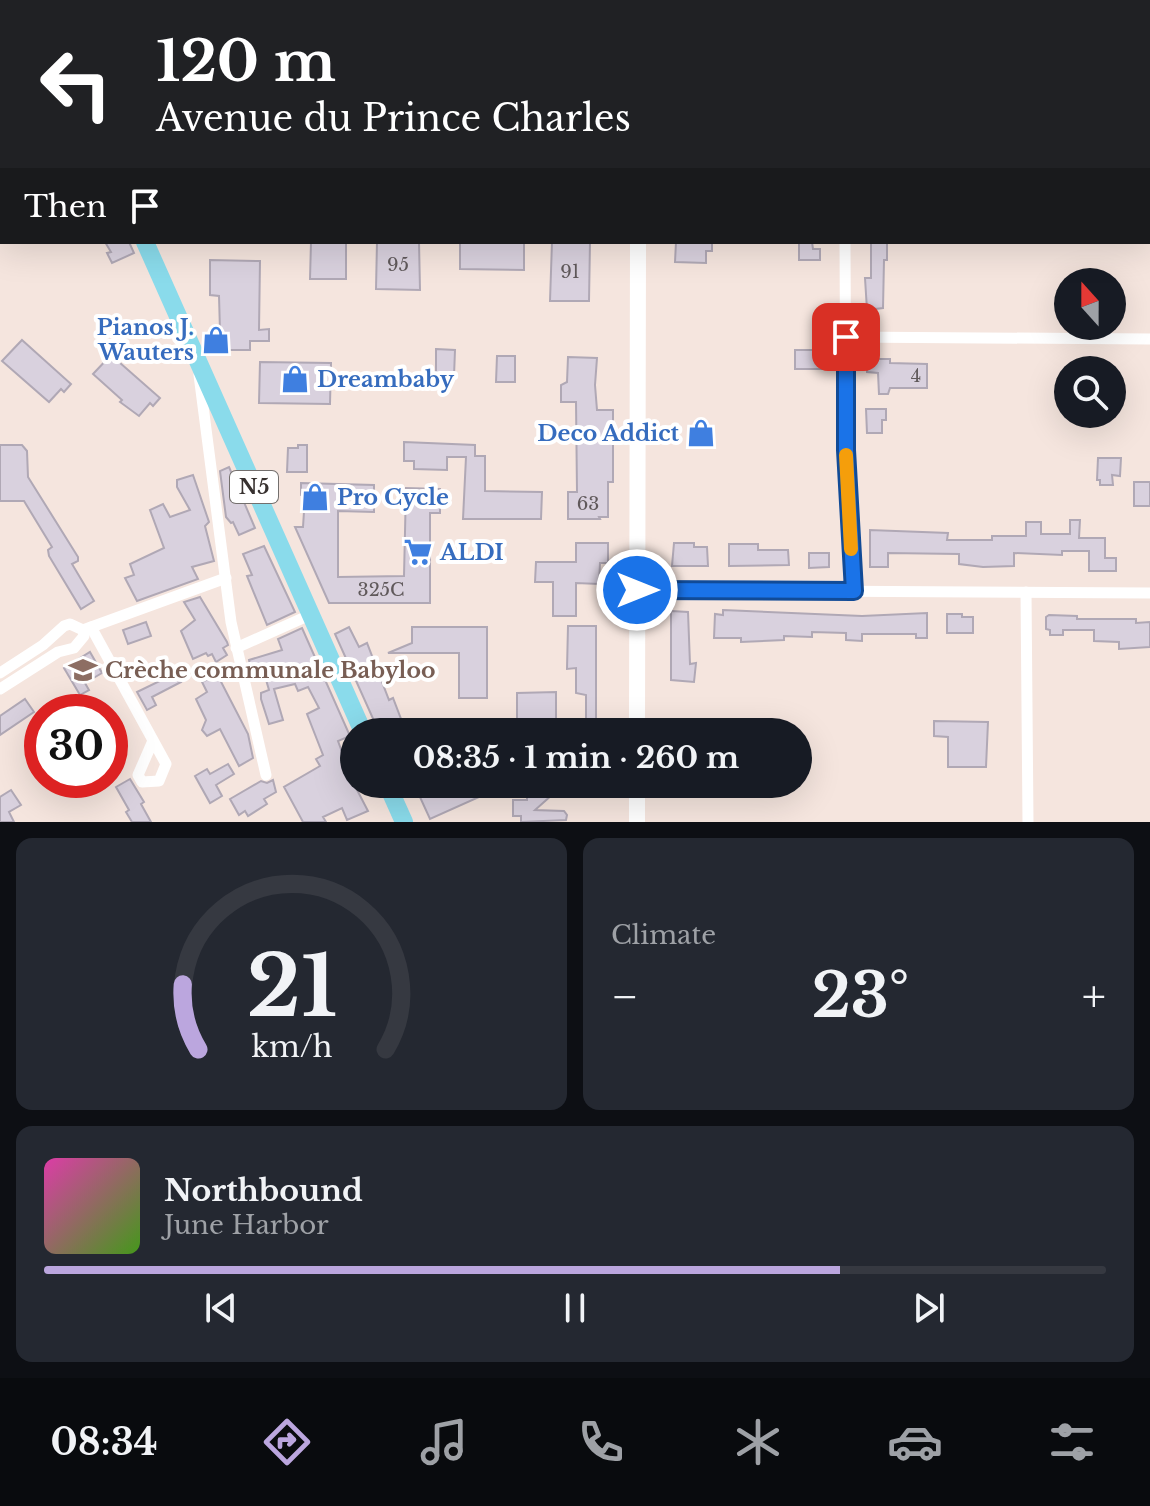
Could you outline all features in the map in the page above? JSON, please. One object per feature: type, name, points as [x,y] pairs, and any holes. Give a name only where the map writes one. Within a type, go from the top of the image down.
[{"type":"main road","name":"N5","points":[[146,244],[357,718]]},
{"type":"main road","points":[[637,718],[638,244]]},
{"type":"main road","points":[[393,798],[404,822]]},
{"type":"main road","points":[[637,798],[637,822]]},
{"type":"street","points":[[845,244],[846,450],[854,591]]},
{"type":"street","points":[[846,337],[1150,339]]},
{"type":"street","points":[[197,359],[236,648],[266,775]]},
{"type":"street","points":[[0,673],[43,645],[64,626],[70,624],[87,628],[114,620],[226,578]]},
{"type":"street","points":[[637,590],[1150,593]]},
{"type":"street","points":[[1026,592],[1028,822]]},
{"type":"street","points":[[236,648],[312,614]]},
{"type":"street","points":[[0,689],[58,652],[74,648],[87,628]]},
{"type":"street","points":[[87,628],[152,743]]},
{"type":"building","points":[[106,244],[130,244],[134,253],[112,263],[107,253],[111,252]]},
{"type":"building","points":[[311,244],[346,244],[346,279],[310,279]]},
{"type":"building","points":[[377,244],[419,244],[420,290],[376,289]]},
{"type":"building","points":[[460,244],[524,244],[524,270],[460,269]]},
{"type":"building","points":[[552,244],[590,244],[589,301],[550,301]]},
{"type":"building","points":[[676,244],[712,244],[712,251],[706,251],[706,263],[675,262]]},
{"type":"building","points":[[799,244],[812,244],[813,249],[820,249],[820,260],[799,260]]},
{"type":"building","points":[[871,244],[887,244],[883,308],[867,310],[865,278],[871,278]]},
{"type":"building","points":[[210,260],[260,261],[259,330],[269,329],[269,341],[250,341],[250,350],[211,350],[211,331],[220,331],[219,296],[210,295]]},
{"type":"building","points":[[22,340],[71,384],[64,392],[61,389],[49,402],[2,361]]},
{"type":"building","points":[[436,349],[455,350],[454,376],[436,376]]},
{"type":"building","points":[[795,350],[825,350],[825,369],[795,369]]},
{"type":"building","points":[[111,355],[160,398],[153,406],[150,403],[139,416],[120,402],[122,400],[93,374]]},
{"type":"building","points":[[497,356],[515,356],[515,382],[496,382]]},
{"type":"building","points":[[568,357],[597,358],[597,410],[613,410],[613,482],[608,482],[608,517],[600,519],[568,519],[568,492],[577,492],[576,402],[561,402],[561,385],[567,382]]},
{"type":"building","points":[[873,359],[890,359],[890,363],[927,364],[927,388],[890,388],[888,394],[879,394],[878,373],[867,372],[867,362],[873,363]]},
{"type":"building","name":"Dreambaby","points":[[260,362],[331,363],[330,404],[259,403]]},
{"type":"building","points":[[866,409],[886,409],[882,433],[867,433]]},
{"type":"building","points":[[404,442],[475,445],[475,456],[485,456],[485,491],[542,492],[541,519],[463,519],[466,457],[447,457],[447,470],[414,469],[414,461],[404,461]]},
{"type":"building","points":[[0,445],[22,445],[27,451],[28,477],[78,557],[78,561],[72,564],[94,601],[81,609],[49,556],[48,550],[52,547],[24,501],[0,501]]},
{"type":"building","points":[[298,445],[307,445],[307,472],[287,472],[288,448],[298,448]]},
{"type":"building","points":[[1098,458],[1121,458],[1120,476],[1112,475],[1113,485],[1100,485],[1100,480],[1097,480]]},
{"type":"building","points":[[229,467],[255,528],[239,535],[233,522],[226,517],[220,471]]},
{"type":"building","points":[[193,475],[209,522],[205,526],[214,561],[192,567],[198,579],[137,601],[125,578],[134,575],[130,564],[164,548],[150,510],[163,504],[170,517],[190,510],[177,487],[177,480]]},
{"type":"building","points":[[1134,482],[1150,482],[1150,506],[1134,506]]},
{"type":"building","points":[[301,483],[374,485],[374,512],[338,511],[338,577],[404,576],[406,488],[440,489],[440,513],[430,513],[430,603],[329,603],[295,527],[303,527],[305,496],[301,495]]},
{"type":"building","points":[[1070,520],[1080,520],[1079,538],[1105,538],[1105,558],[1116,558],[1116,571],[1089,571],[1089,551],[1062,551],[1062,555],[1014,553],[1014,566],[983,567],[959,564],[959,554],[888,553],[888,567],[870,567],[870,530],[948,533],[947,540],[992,540],[992,536],[1026,536],[1026,522],[1041,522],[1041,534],[1070,534]]},
{"type":"building","points":[[576,543],[608,543],[608,563],[600,563],[599,584],[576,583],[576,616],[553,616],[553,582],[535,582],[536,562],[576,562]]},
{"type":"building","points":[[674,543],[694,543],[694,547],[707,547],[708,566],[672,566]]},
{"type":"building","points":[[729,544],[758,544],[758,550],[788,550],[789,565],[729,566]]},
{"type":"building","points":[[264,546],[295,612],[267,625],[247,576],[252,575],[243,554]]},
{"type":"building","points":[[809,553],[829,553],[829,567],[809,568]]},
{"type":"building","points":[[200,597],[228,645],[223,648],[227,655],[216,662],[212,654],[208,656],[206,653],[193,659],[181,631],[195,620],[184,602]]},
{"type":"building","points":[[723,610],[862,616],[927,613],[927,638],[916,638],[916,634],[862,634],[862,641],[846,640],[846,633],[812,632],[812,637],[784,636],[784,640],[741,642],[741,638],[714,638],[715,614],[723,615]]},
{"type":"building","points":[[671,611],[688,612],[690,664],[696,663],[694,682],[671,680]]},
{"type":"building","points":[[947,614],[973,617],[973,633],[947,633]]},
{"type":"building","points":[[1046,617],[1150,622],[1150,647],[1119,649],[1119,642],[1094,641],[1094,630],[1063,630],[1063,635],[1050,635],[1050,630],[1046,629]]},
{"type":"building","points":[[146,622],[151,636],[128,644],[123,630]]},
{"type":"building","points":[[568,626],[596,626],[596,718],[586,718],[586,695],[576,693],[576,668],[567,669]]},
{"type":"building","points":[[349,627],[359,647],[367,643],[389,700],[393,698],[401,718],[373,718],[335,634]]},
{"type":"building","points":[[412,627],[487,627],[487,698],[459,698],[459,653],[388,653],[412,643]]},
{"type":"building","points":[[302,628],[342,718],[338,741],[340,798],[361,798],[368,811],[347,820],[342,808],[323,817],[326,822],[303,822],[284,787],[320,766],[316,759],[323,755],[307,714],[319,708],[308,687],[298,691],[295,684],[274,689],[283,720],[269,724],[261,699],[261,693],[269,690],[264,673],[252,675],[249,660],[282,650],[278,639]]},
{"type":"building","name":"Crèche communale Babyloo","points":[[90,652],[102,673],[85,683],[89,690],[79,694],[64,668]]},
{"type":"building","points":[[176,673],[181,682],[152,697],[156,705],[147,710],[137,692]]},
{"type":"building","points":[[217,674],[248,734],[253,758],[239,766],[220,729],[207,736],[202,730],[206,720],[196,699],[207,692],[202,682]]},
{"type":"building","points":[[556,692],[556,718],[517,718],[517,693]]},
{"type":"building","points":[[24,700],[24,719],[0,735],[0,716]]},
{"type":"building","points":[[934,721],[988,722],[986,767],[948,767],[948,737],[934,736]]},
{"type":"building","points":[[228,764],[234,774],[216,785],[222,796],[210,803],[195,776],[207,769],[210,774]]},
{"type":"building","points":[[128,780],[144,802],[141,804],[151,822],[132,822],[126,812],[129,810],[122,798],[128,798]]},
{"type":"building","points":[[273,780],[276,792],[264,799],[267,804],[248,816],[245,811],[239,815],[230,799],[261,781],[267,783]]},
{"type":"building","points":[[11,790],[21,805],[9,812],[14,822],[0,822],[0,797]]},
{"type":"building","points":[[420,798],[477,798],[430,819]]},
{"type":"building","points":[[548,798],[535,810],[564,811],[566,820],[521,822],[521,816],[513,816],[513,800]]},
{"type":"slow traffic","points":[[846,455],[851,549]]},
{"type":"place","name":"Pianos J. Wauters","points":[[216,340]]},
{"type":"place","name":"Dreambaby","points":[[295,379]]},
{"type":"place","name":"Deco Addict","points":[[701,433]]},
{"type":"place","name":"Pro Cycle","points":[[315,497]]},
{"type":"place","name":"ALDI","points":[[418,552]]},
{"type":"place","name":"Crèche communale Babyloo","points":[[83,670]]},
{"type":"route","points":[[637,590],[854,591],[846,450],[846,337]]}]
